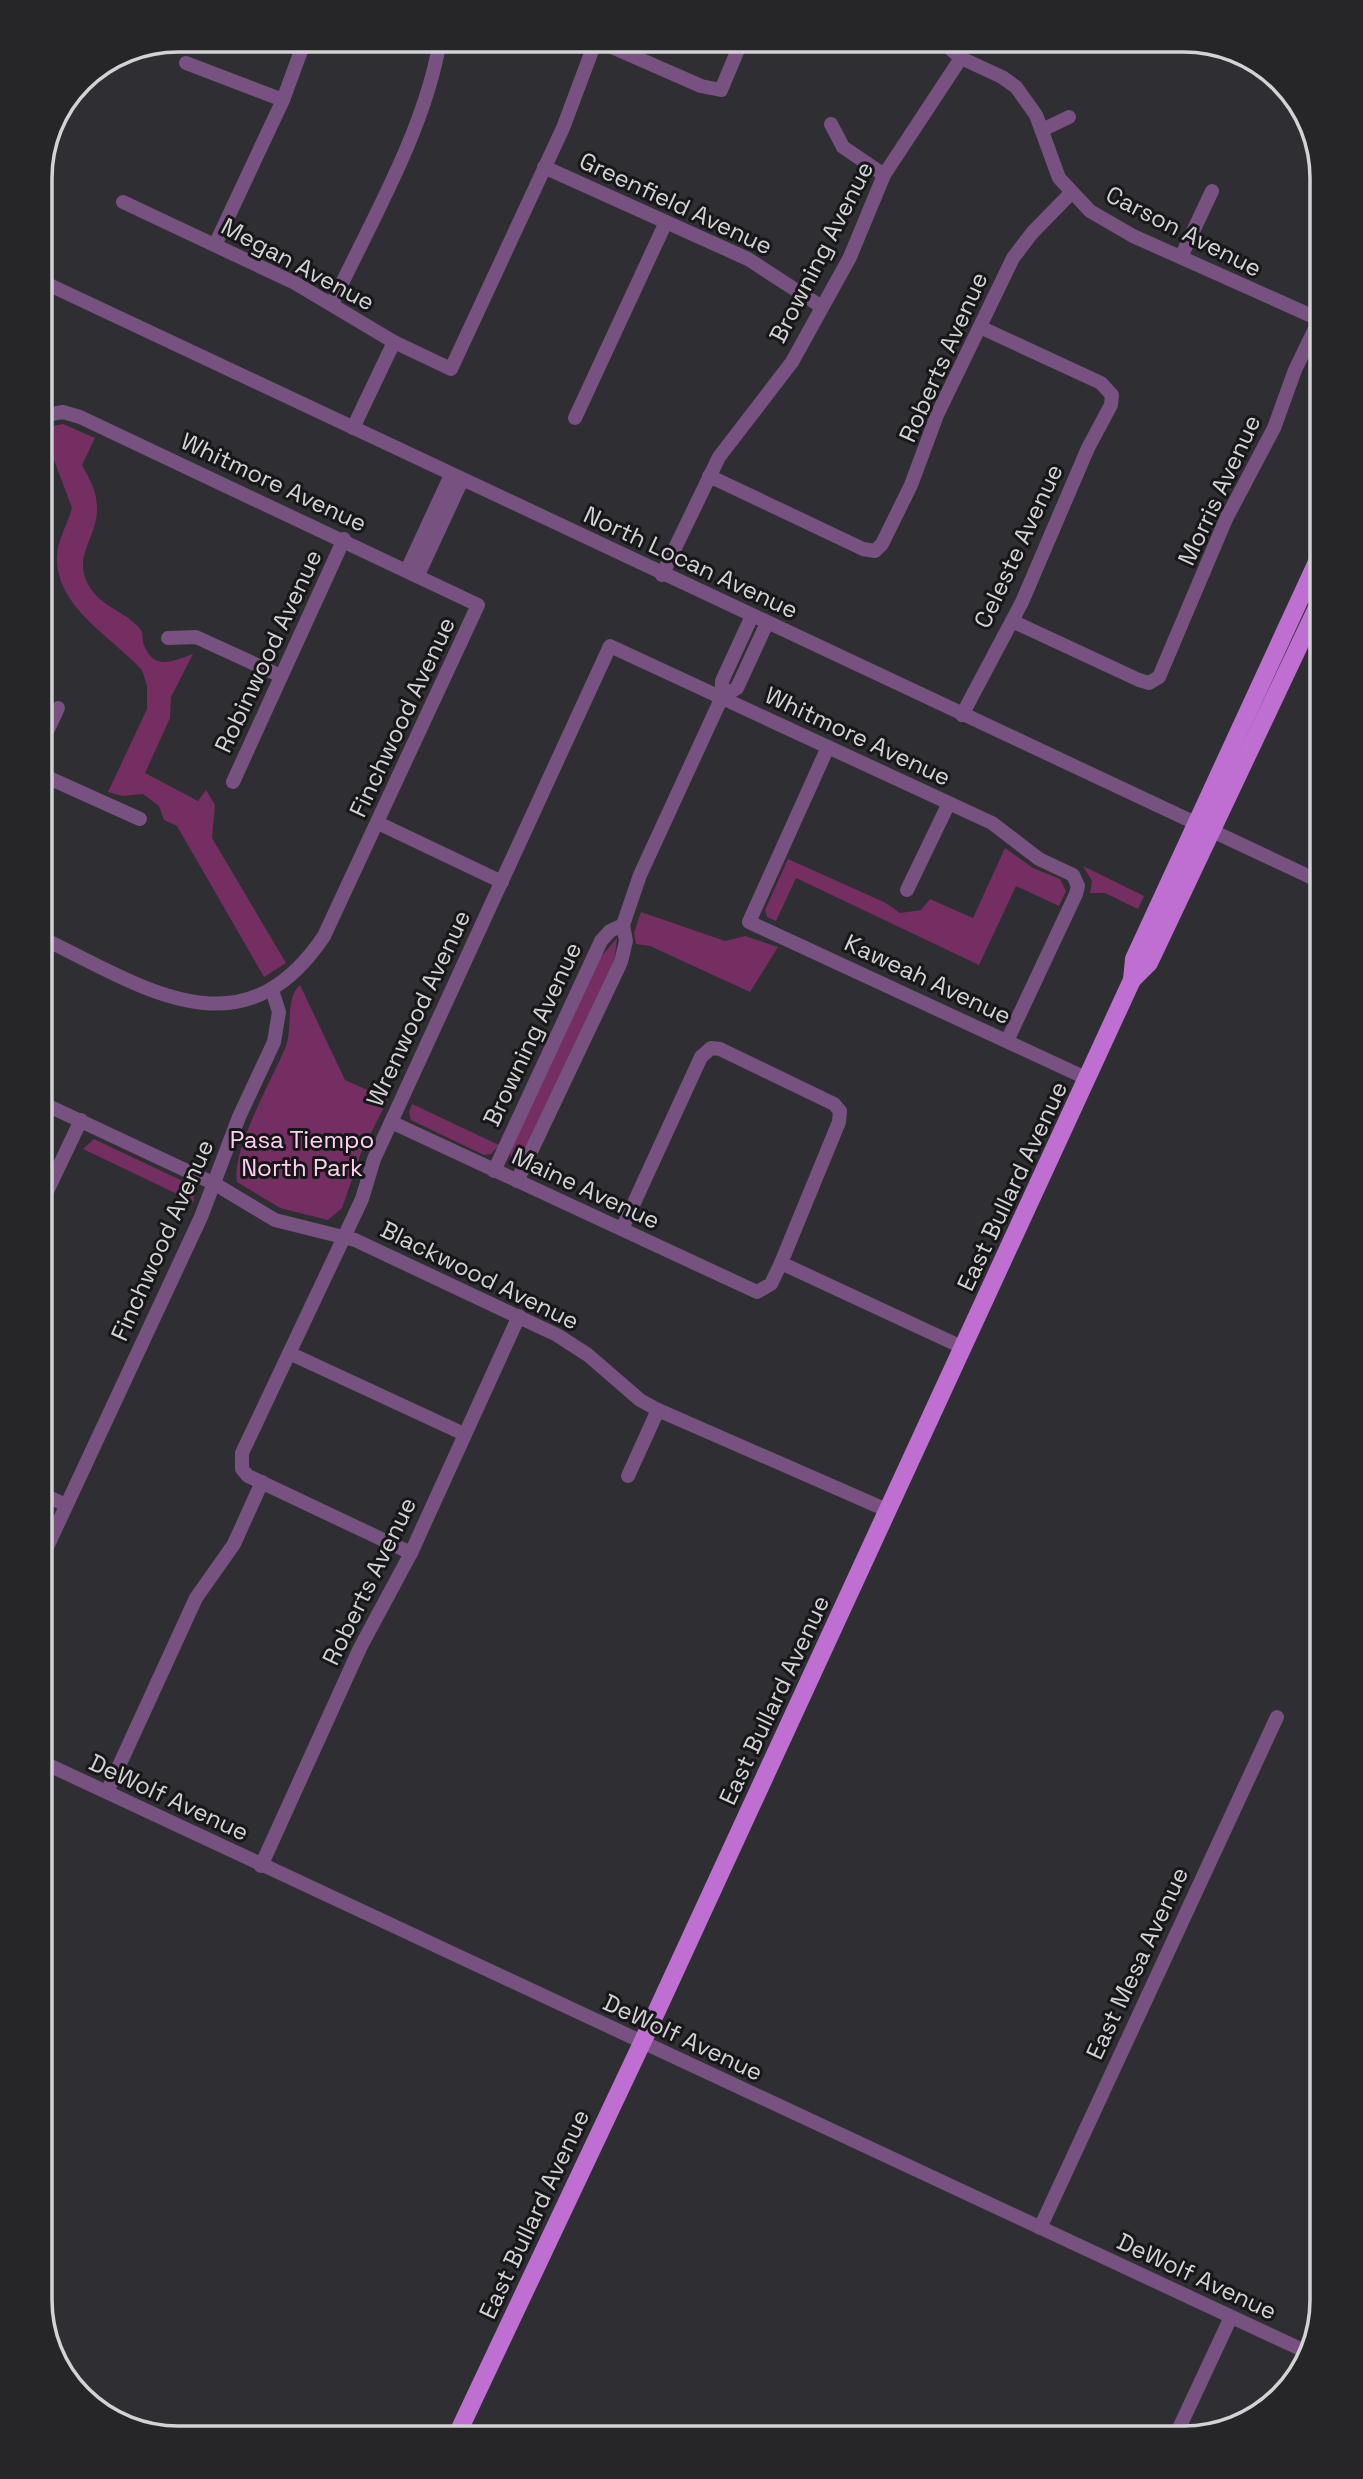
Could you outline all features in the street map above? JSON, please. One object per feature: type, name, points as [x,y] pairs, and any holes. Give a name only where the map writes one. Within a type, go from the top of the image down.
[{"type":"main road","name":"East Bullard Avenue","points":[[461,2426],[889,1511],[1132,980],[1149,963],[1203,828],[1310,579]]},
{"type":"main road","name":"East Bullard Avenue","points":[[1203,828],[1310,620]]},
{"type":"street","points":[[215,245],[283,100],[300,52]]},
{"type":"street","points":[[332,304],[418,119],[435,74],[438,52]]},
{"type":"street","points":[[544,167],[575,99],[592,52]]},
{"type":"street","points":[[624,52],[701,86],[721,90],[737,53]]},
{"type":"street","name":"Carson Avenue","points":[[955,53],[1016,87],[1042,130],[1050,160],[1071,193],[1112,225],[1310,315]]},
{"type":"street","name":"Browning Avenue","points":[[662,575],[727,445],[760,408],[792,362],[850,257],[884,175],[961,58]]},
{"type":"street","points":[[186,63],[283,100]]},
{"type":"street","points":[[1042,130],[1069,117]]},
{"type":"street","points":[[831,124],[843,147],[884,175]]},
{"type":"street","name":"Megan Avenue","points":[[122,202],[332,304],[394,342],[451,369],[544,167]]},
{"type":"street","name":"Greenfield Avenue","points":[[544,167],[748,259],[822,307]]},
{"type":"street","points":[[1181,257],[1212,191]]},
{"type":"street","name":"Roberts Avenue","points":[[709,477],[863,549],[875,551],[882,544],[911,485],[937,415],[982,328],[1013,258],[1032,233],[1071,193]]},
{"type":"street","points":[[575,418],[666,222]]},
{"type":"street","name":"North Locan Avenue","points":[[53,287],[1310,877]]},
{"type":"street","name":"Celeste Avenue","points":[[962,715],[1052,538],[1088,448],[1111,405],[1112,395],[1101,383],[982,328]]},
{"type":"street","points":[[353,428],[394,342]]},
{"type":"street","name":"Morris Avenue","points":[[1012,621],[1149,682],[1159,677],[1226,519],[1274,428],[1295,370],[1310,342]]},
{"type":"street","name":"Whitmore Avenue","points":[[53,414],[62,412],[80,417],[344,539],[478,605]]},
{"type":"street","points":[[412,573],[456,477]]},
{"type":"street","name":"Robinwood Avenue","points":[[233,782],[344,539]]},
{"type":"street","name":"Finchwood Avenue","points":[[52,1535],[215,1184],[239,1117],[277,1033],[279,1012],[272,990],[298,970],[324,936],[478,605]]},
{"type":"street","name":"Browning Avenue","points":[[517,1181],[621,962],[626,941],[622,925],[639,875],[722,697],[722,681],[752,616]]},
{"type":"street","name":"Browning Avenue","points":[[722,697],[737,688],[767,623]]},
{"type":"street","points":[[168,638],[196,638],[281,676]]},
{"type":"street","name":"Whitmore Avenue","points":[[610,646],[992,823],[1039,859],[1073,875],[1077,881],[1076,894],[1007,1041]]},
{"type":"street","name":"Wrenwood Avenue","points":[[262,1482],[248,1476],[242,1469],[242,1453],[344,1237],[391,1122],[610,646]]},
{"type":"street","points":[[53,719],[58,708]]},
{"type":"street","name":"Kaweah Avenue","points":[[828,747],[749,922],[1088,1079]]},
{"type":"street","points":[[53,781],[140,819]]},
{"type":"street","points":[[907,890],[949,803]]},
{"type":"street","points":[[378,823],[502,882]]},
{"type":"street","name":"Browning Avenue","points":[[494,1171],[601,941],[610,931],[622,925]]},
{"type":"street","points":[[53,943],[155,992],[183,1001],[213,1005],[272,990]]},
{"type":"street","points":[[622,1229],[701,1057],[711,1048],[720,1049],[834,1104],[840,1111],[839,1122],[781,1263],[964,1348]]},
{"type":"street","name":"Blackwood Avenue","points":[[53,1108],[215,1184],[275,1220],[344,1237],[519,1316],[575,1345],[640,1400],[658,1410],[889,1511]]},
{"type":"street","points":[[53,1180],[81,1120]]},
{"type":"street","name":"Maine Avenue","points":[[391,1122],[757,1292],[763,1291],[771,1283],[781,1263]]},
{"type":"street","name":"Roberts Avenue","points":[[261,1866],[360,1648],[411,1553],[519,1316]]},
{"type":"street","points":[[289,1353],[464,1434]]},
{"type":"street","points":[[628,1476],[658,1410]]},
{"type":"street","points":[[107,1793],[196,1598],[234,1544],[262,1482],[411,1553]]},
{"type":"street","points":[[52,1499],[66,1505]]},
{"type":"street","name":"East Mesa Avenue","points":[[1040,2228],[1277,1717]]},
{"type":"street","name":"DeWolf Avenue","points":[[52,1767],[1301,2349]]},
{"type":"street","points":[[1180,2426],[1231,2317]]},
{"type":"green space","points":[[63,424],[95,438],[82,465],[93,487],[97,504],[96,522],[83,560],[83,570],[94,593],[136,624],[141,630],[148,653],[153,658],[165,662],[193,654],[171,697],[170,718],[145,773],[198,801],[206,790],[215,805],[212,838],[286,963],[264,977],[177,826],[164,820],[159,806],[143,794],[122,796],[108,792],[147,709],[147,686],[142,670],[89,622],[67,594],[60,578],[58,547],[72,508],[53,460],[53,426]]},
{"type":"green space","points":[[1005,848],[1033,868],[1060,879],[1066,891],[1059,906],[1016,886],[979,965],[796,878],[776,921],[767,917],[765,910],[788,859],[886,903],[900,913],[921,910],[930,899],[973,918]]},
{"type":"green space","points":[[1083,866],[1144,896],[1138,909],[1105,893],[1090,893],[1092,881]]},
{"type":"green space","points":[[641,912],[725,941],[745,936],[778,947],[750,992],[650,946],[636,944],[634,933]]},
{"type":"green space","points":[[617,938],[614,963],[519,1162],[511,1161],[510,1152],[600,958]]},
{"type":"green space","name":"Pasa Tiempo North Park","points":[[300,985],[345,1080],[388,1099],[361,1153],[342,1208],[328,1220],[280,1208],[237,1182],[237,1168],[246,1133],[286,1046],[292,997]]},
{"type":"green space","name":"Pasa Tiempo North Park","points":[[412,1104],[499,1145],[491,1154],[484,1155],[411,1120],[409,1112]]},
{"type":"green space","points":[[94,1139],[193,1186],[194,1202],[83,1149]]}]
